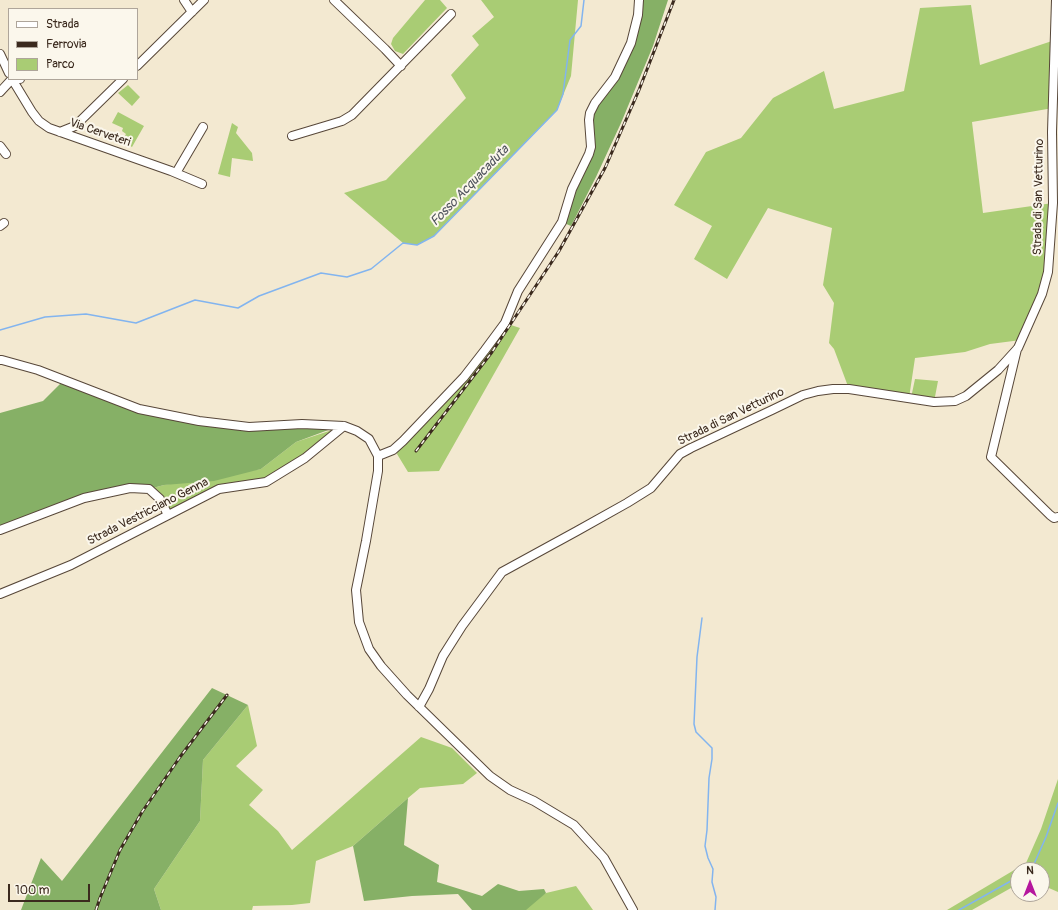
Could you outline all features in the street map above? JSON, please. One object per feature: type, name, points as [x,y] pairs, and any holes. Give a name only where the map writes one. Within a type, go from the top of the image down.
[{"type":"street","points":[[184,0],[192,12]]},
{"type":"street","points":[[138,65],[204,0]]},
{"type":"street","points":[[334,0],[401,66]]},
{"type":"street","points":[[378,456],[393,450],[408,436],[464,376],[505,323],[518,291],[562,222],[572,189],[591,147],[589,120],[590,113],[614,77],[631,43],[638,15],[639,0]]},
{"type":"street","name":"Strada di San Vetturino","points":[[419,707],[430,689],[443,656],[462,626],[502,572],[564,539],[651,488],[680,454],[803,395],[818,391],[849,389],[934,402],[955,401],[966,396],[998,370],[1018,348],[1042,294],[1048,272],[1053,203],[1052,132],[1057,1]]},
{"type":"street","points":[[292,136],[342,121],[352,115],[451,14]]},
{"type":"street","points":[[0,54],[8,71]]},
{"type":"street","points":[[0,92],[11,80]]},
{"type":"street","name":"Via Cerveteri","points":[[13,80],[32,112],[39,121],[49,128],[176,173],[202,184]]},
{"type":"street","points":[[60,132],[74,126],[122,80]]},
{"type":"street","points":[[176,173],[203,127]]},
{"type":"street","points":[[0,146],[6,154]]},
{"type":"street","points":[[1018,348],[991,457],[1050,515],[1054,518],[1058,516]]},
{"type":"street","points":[[0,360],[38,370],[139,409],[199,421],[249,427],[302,424],[344,426],[357,431],[369,439],[378,456],[378,471],[356,590],[359,622],[369,649],[381,666],[419,707],[490,776],[510,790],[574,825],[604,858],[633,910]]},
{"type":"street","name":"Strada Vestricciano Genna","points":[[0,594],[70,565],[219,489],[266,482],[305,458],[344,426]]},
{"type":"street","points":[[0,530],[84,498],[130,488],[150,489],[160,499],[168,515]]},
{"type":"green space","points":[[425,0],[440,0],[447,8],[403,54],[395,51],[391,44],[393,38]]},
{"type":"green space","points":[[481,0],[578,0],[571,76],[557,110],[434,236],[417,245],[403,243],[344,193],[386,180],[466,98],[451,75],[479,45],[472,36],[494,17]]},
{"type":"green space","points":[[639,0],[668,0],[653,46],[621,123],[571,226],[562,222],[589,154],[589,120],[631,43]]},
{"type":"green space","points":[[971,5],[980,65],[1055,40],[1053,108],[972,122],[983,213],[1053,203],[1048,272],[1021,340],[990,344],[965,352],[915,358],[909,398],[849,389],[834,349],[829,343],[834,303],[823,285],[832,228],[768,208],[727,279],[694,259],[712,226],[674,205],[706,152],[741,138],[773,98],[824,71],[834,109],[904,91],[920,8]]},
{"type":"green space","points":[[128,85],[140,97],[132,106],[118,93]]},
{"type":"green space","points":[[118,112],[144,126],[132,147],[122,141],[126,134],[122,131],[123,128],[112,123]]},
{"type":"green space","points":[[232,123],[238,127],[236,133],[252,153],[253,161],[232,158],[230,177],[218,174]]},
{"type":"green space","points":[[505,323],[520,328],[439,471],[408,472],[397,454],[399,444],[464,377]]},
{"type":"green space","points":[[915,379],[938,381],[934,402],[911,398]]},
{"type":"green space","points":[[62,382],[139,409],[199,421],[339,426],[296,442],[261,469],[214,481],[164,485],[149,489],[84,498],[0,530],[0,413],[43,401]]},
{"type":"green space","points":[[344,426],[266,482],[219,489],[168,515],[149,489],[164,485],[261,469],[296,442]]},
{"type":"green space","points":[[212,688],[248,705],[203,760],[200,821],[154,889],[161,910],[21,910],[41,858],[62,881]]},
{"type":"green space","points":[[248,705],[257,746],[236,766],[263,790],[249,805],[278,831],[292,850],[421,737],[452,748],[477,773],[463,784],[420,788],[353,846],[316,861],[310,903],[253,906],[252,910],[161,910],[154,889],[200,821],[203,760]]},
{"type":"green space","points":[[1058,779],[1058,892],[1050,888],[1050,862],[1026,862],[1041,829]]},
{"type":"green space","points":[[408,798],[404,845],[439,865],[437,882],[482,896],[498,884],[519,891],[544,889],[546,893],[526,910],[472,910],[458,894],[412,896],[364,901],[353,846]]},
{"type":"green space","points":[[1010,873],[1010,889],[972,910],[947,910]]},
{"type":"green space","points":[[576,886],[593,910],[526,910],[525,906],[546,893]]},
{"type":"waterway","name":"Fosso Acquacaduta","points":[[0,330],[45,317],[86,314],[136,323],[195,300],[238,308],[259,296],[321,273],[347,277],[371,269],[403,243],[417,245],[434,236],[557,110],[563,94],[570,40],[581,26],[584,0]]},
{"type":"waterway","points":[[702,618],[697,657],[694,724],[696,732],[712,748],[705,846],[713,869],[712,882],[716,897],[715,910]]},
{"type":"waterway","points":[[1035,862],[1046,837],[1058,803]]},
{"type":"waterway","points":[[959,910],[1010,881]]},
{"type":"railway","points":[[416,451],[492,352],[559,251],[605,168],[639,90],[674,0]]},
{"type":"railway","points":[[96,910],[120,850],[142,812],[180,757],[227,695]]}]
